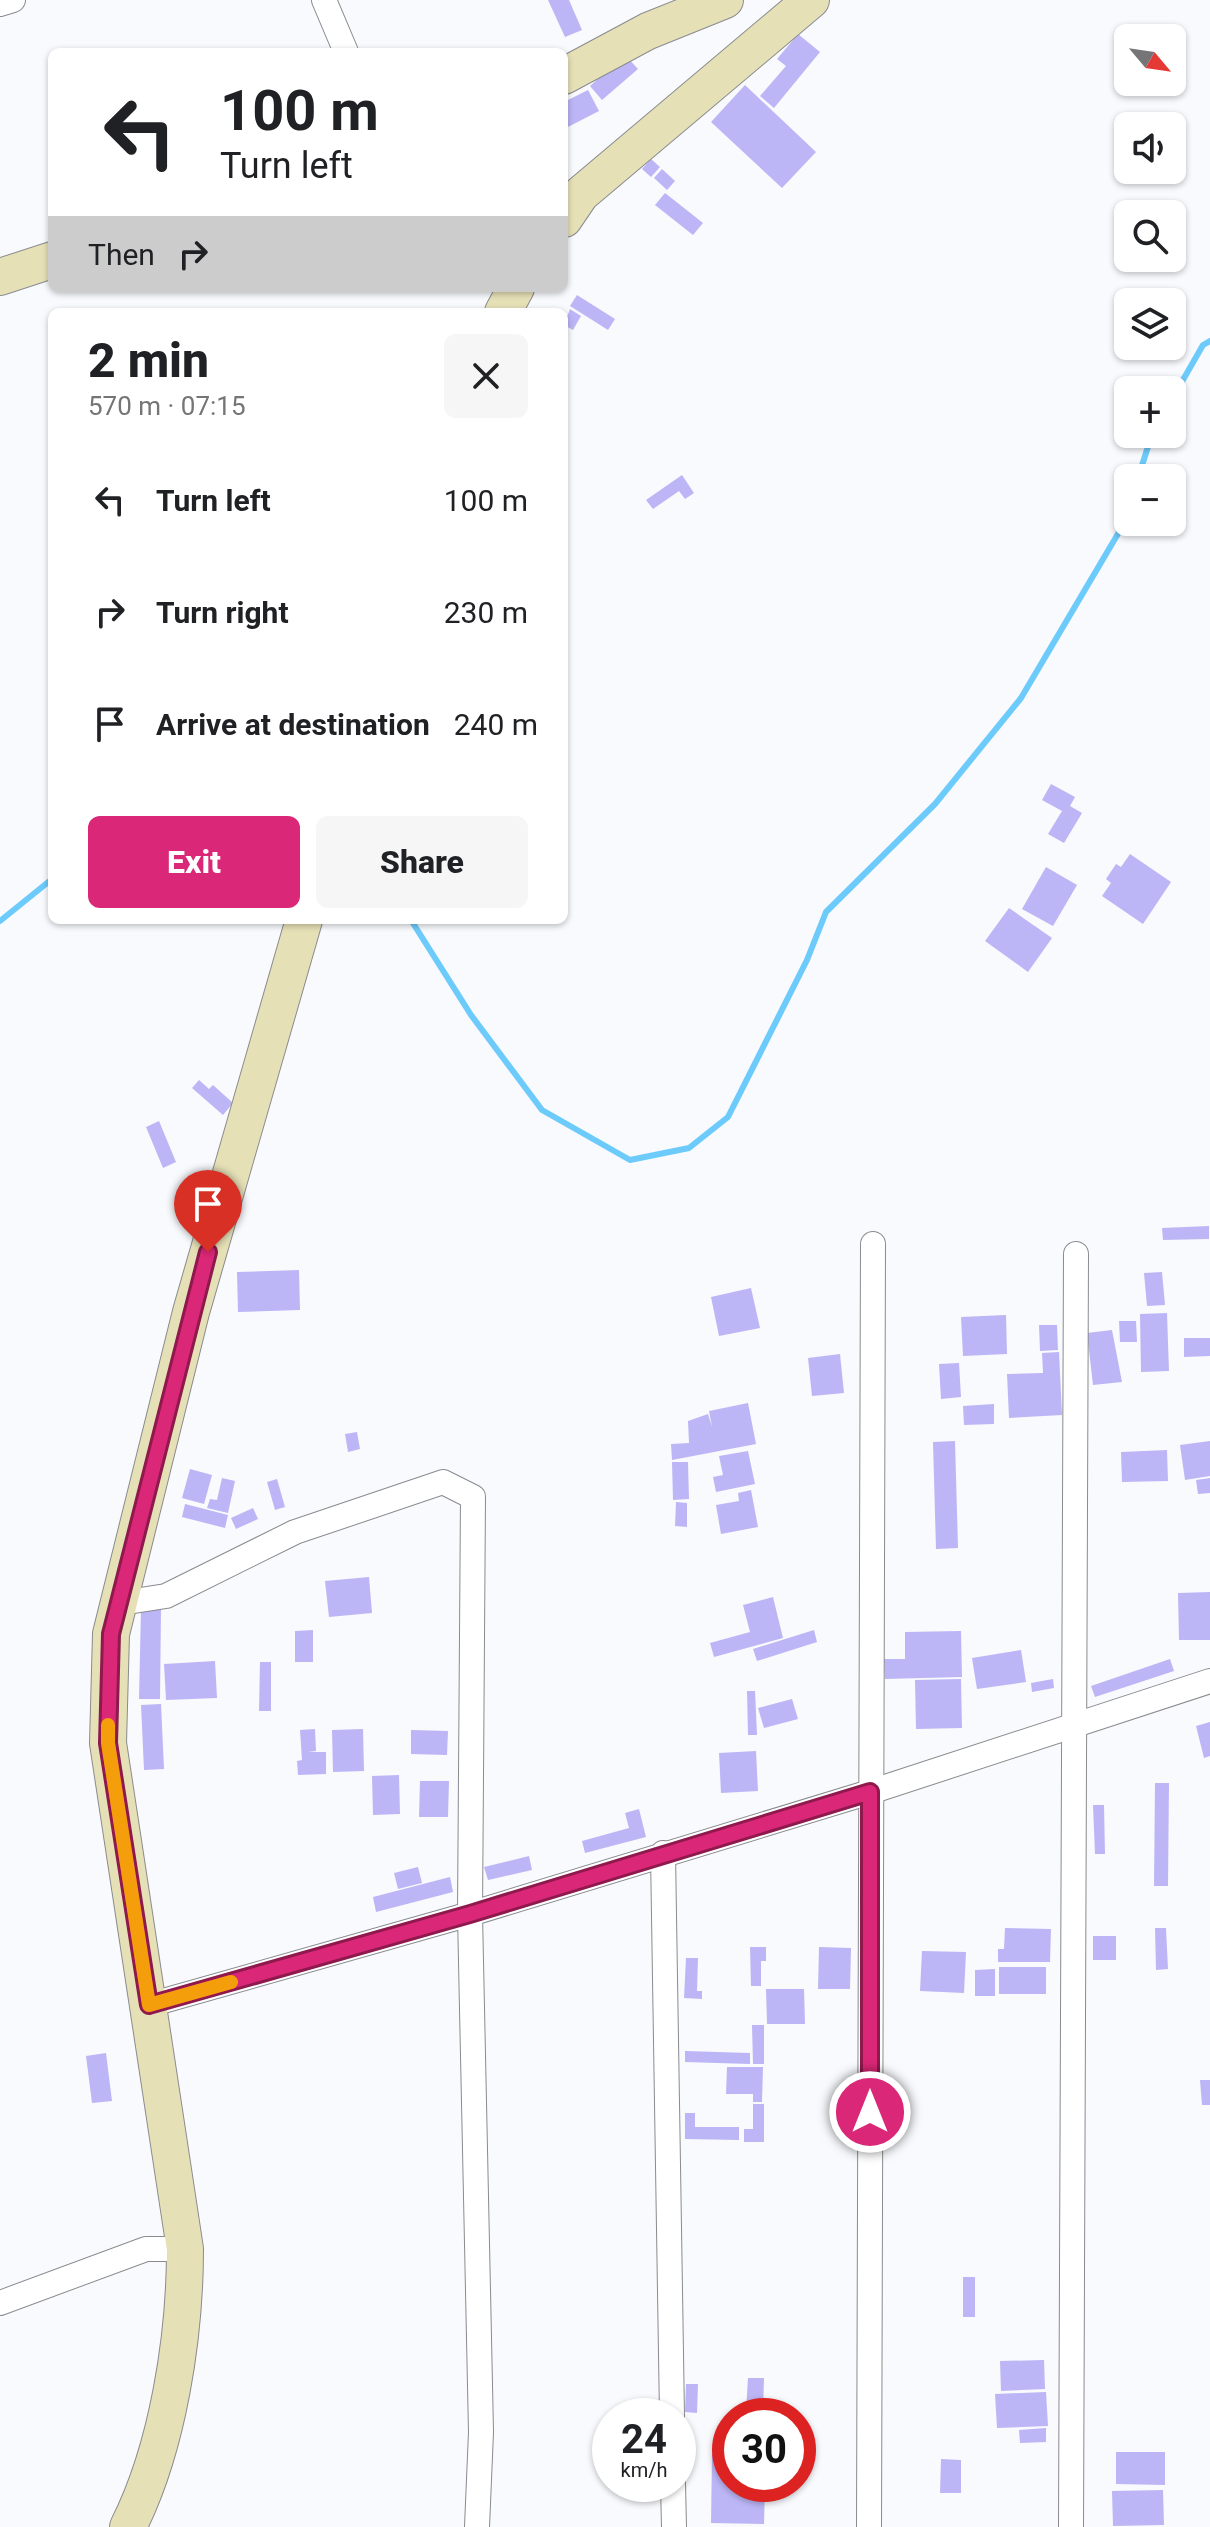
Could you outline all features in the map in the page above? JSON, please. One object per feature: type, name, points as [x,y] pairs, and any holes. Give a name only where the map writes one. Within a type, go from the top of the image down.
[{"type":"main road","points":[[568,74],[648,31],[725,0]]},
{"type":"main road","points":[[568,213],[581,194],[811,0]]},
{"type":"main road","points":[[0,277],[48,261]]},
{"type":"main road","points":[[128,2527],[164,2426],[185,2316],[185,2249],[108,1743],[111,1634],[191,1312],[303,924]]},
{"type":"street","points":[[0,4],[13,0]]},
{"type":"street","points":[[324,0],[344,48]]},
{"type":"street","points":[[869,2527],[873,1244]]},
{"type":"street","points":[[1071,2527],[1076,1254]]},
{"type":"street","points":[[121,1603],[166,1596],[295,1532],[443,1482],[473,1497],[470,1914],[481,2432],[477,2527]]},
{"type":"street","points":[[149,2005],[470,1914],[870,1792],[1210,1681]]},
{"type":"street","points":[[663,1853],[672,2398]]},
{"type":"street","points":[[0,2303],[146,2249],[185,2249]]},
{"type":"street","points":[[673,2502],[674,2527]]},
{"type":"building","points":[[548,0],[569,0],[582,30],[565,37]]},
{"type":"building","points":[[798,34],[820,52],[774,108],[760,96],[786,66],[777,59]]},
{"type":"building","points":[[625,55],[638,69],[602,100],[590,86]]},
{"type":"building","points":[[745,85],[816,152],[782,188],[711,122]]},
{"type":"building","points":[[588,90],[599,111],[568,127],[568,100]]},
{"type":"building","points":[[651,159],[660,167],[651,177],[642,169]]},
{"type":"building","points":[[662,169],[675,181],[667,190],[654,178]]},
{"type":"building","points":[[665,193],[703,223],[693,235],[655,205]]},
{"type":"building","points":[[577,295],[615,319],[608,330],[570,306]]},
{"type":"building","points":[[570,309],[581,316],[573,330],[568,327]]},
{"type":"building","points":[[682,475],[694,493],[685,499],[679,491],[653,509],[646,500]]},
{"type":"building","points":[[1051,784],[1075,797],[1070,806],[1082,813],[1064,843],[1048,834],[1062,811],[1042,800]]},
{"type":"building","points":[[1130,854],[1171,882],[1143,924],[1102,896],[1111,883],[1106,879],[1116,864],[1121,867]]},
{"type":"building","points":[[1046,867],[1077,885],[1053,926],[1022,909]]},
{"type":"building","points":[[1009,908],[1052,938],[1028,972],[985,941]]},
{"type":"building","points":[[199,1080],[209,1089],[213,1085],[233,1103],[223,1115],[192,1088]]},
{"type":"building","points":[[159,1121],[176,1162],[163,1168],[146,1127]]},
{"type":"building","points":[[1209,1226],[1209,1239],[1163,1240],[1162,1228]]},
{"type":"building","points":[[299,1270],[300,1310],[238,1312],[237,1272]]},
{"type":"building","points":[[1162,1272],[1165,1305],[1147,1306],[1144,1273]]},
{"type":"building","points":[[751,1288],[760,1328],[719,1336],[711,1297]]},
{"type":"building","points":[[1167,1313],[1169,1371],[1141,1372],[1140,1314]]},
{"type":"building","points":[[1006,1315],[1007,1354],[963,1356],[961,1317]]},
{"type":"building","points":[[1119,1321],[1136,1321],[1137,1342],[1120,1342]]},
{"type":"building","points":[[1039,1325],[1057,1325],[1058,1350],[1040,1351]]},
{"type":"building","points":[[1112,1330],[1122,1382],[1093,1385],[1087,1333]]},
{"type":"building","points":[[1184,1338],[1210,1338],[1210,1356],[1184,1357]]},
{"type":"building","points":[[1059,1352],[1062,1415],[1009,1418],[1007,1374],[1043,1373],[1042,1353]]},
{"type":"building","points":[[840,1354],[844,1393],[812,1396],[808,1358]]},
{"type":"building","points":[[959,1363],[961,1397],[941,1399],[939,1364]]},
{"type":"building","points":[[748,1403],[756,1444],[672,1460],[671,1444],[689,1443],[688,1421],[708,1414],[712,1427],[709,1411]]},
{"type":"building","points":[[994,1404],[994,1424],[964,1425],[963,1406]]},
{"type":"building","points":[[357,1432],[360,1449],[348,1452],[345,1434]]},
{"type":"building","points":[[955,1441],[958,1548],[936,1549],[933,1442]]},
{"type":"building","points":[[1210,1441],[1210,1476],[1185,1480],[1180,1445]]},
{"type":"building","points":[[1167,1450],[1168,1481],[1122,1482],[1121,1452]]},
{"type":"building","points":[[748,1451],[755,1484],[716,1492],[713,1477],[723,1475],[719,1456]]},
{"type":"building","points":[[672,1462],[688,1462],[689,1499],[673,1500]]},
{"type":"building","points":[[190,1469],[212,1475],[204,1504],[182,1498]]},
{"type":"building","points":[[222,1478],[235,1481],[228,1513],[207,1508],[210,1499],[217,1500]]},
{"type":"building","points":[[1210,1478],[1210,1493],[1198,1494],[1196,1480]]},
{"type":"building","points":[[277,1479],[285,1507],[275,1510],[267,1482]]},
{"type":"building","points":[[751,1490],[758,1527],[721,1534],[716,1505],[739,1501],[738,1493]]},
{"type":"building","points":[[676,1502],[687,1503],[687,1527],[675,1526]]},
{"type":"building","points":[[185,1504],[228,1515],[225,1528],[182,1517]]},
{"type":"building","points":[[253,1508],[258,1519],[236,1529],[231,1518]]},
{"type":"building","points":[[369,1577],[372,1613],[329,1617],[325,1581]]},
{"type":"building","points":[[1210,1592],[1210,1640],[1179,1640],[1178,1593]]},
{"type":"building","points":[[773,1597],[783,1638],[714,1657],[710,1643],[750,1632],[743,1605]]},
{"type":"building","points":[[141,1608],[161,1609],[160,1699],[139,1699]]},
{"type":"building","points":[[313,1630],[313,1662],[295,1662],[295,1631]]},
{"type":"building","points":[[814,1630],[817,1642],[757,1661],[753,1649]]},
{"type":"building","points":[[961,1631],[962,1677],[885,1679],[884,1659],[905,1659],[905,1632]]},
{"type":"building","points":[[1021,1650],[1026,1682],[977,1689],[972,1658]]},
{"type":"building","points":[[1170,1659],[1174,1671],[1095,1697],[1091,1686]]},
{"type":"building","points":[[215,1661],[217,1698],[166,1700],[164,1664]]},
{"type":"building","points":[[260,1662],[271,1662],[271,1711],[259,1711]]},
{"type":"building","points":[[961,1679],[962,1728],[916,1729],[915,1680]]},
{"type":"building","points":[[1053,1679],[1054,1688],[1032,1692],[1031,1683]]},
{"type":"building","points":[[747,1691],[755,1691],[757,1735],[748,1735]]},
{"type":"building","points":[[792,1699],[798,1719],[764,1728],[758,1708]]},
{"type":"building","points":[[161,1704],[164,1769],[144,1770],[141,1705]]},
{"type":"building","points":[[1210,1722],[1210,1756],[1204,1758],[1196,1726]]},
{"type":"building","points":[[315,1729],[316,1751],[308,1752],[326,1752],[326,1774],[298,1775],[297,1761],[302,1760],[300,1730]]},
{"type":"building","points":[[363,1729],[364,1771],[333,1772],[332,1730]]},
{"type":"building","points":[[411,1730],[448,1731],[447,1755],[411,1754]]},
{"type":"building","points":[[756,1751],[758,1791],[721,1793],[719,1753]]},
{"type":"building","points":[[399,1775],[400,1814],[373,1815],[372,1776]]},
{"type":"building","points":[[420,1781],[449,1781],[448,1817],[419,1817]]},
{"type":"building","points":[[1155,1783],[1169,1783],[1168,1886],[1154,1886]]},
{"type":"building","points":[[1093,1805],[1104,1805],[1105,1854],[1095,1854]]},
{"type":"building","points":[[639,1809],[646,1837],[585,1853],[582,1841],[629,1828],[625,1813]]},
{"type":"building","points":[[529,1856],[532,1870],[488,1880],[484,1867]]},
{"type":"building","points":[[418,1867],[422,1883],[398,1889],[394,1873]]},
{"type":"building","points":[[450,1877],[453,1892],[376,1912],[373,1897]]},
{"type":"building","points":[[1005,1928],[1051,1929],[1050,1962],[998,1962],[998,1949],[1004,1949]]},
{"type":"building","points":[[1155,1928],[1166,1928],[1168,1969],[1156,1970]]},
{"type":"building","points":[[1093,1936],[1116,1936],[1116,1960],[1093,1960]]},
{"type":"building","points":[[750,1947],[766,1947],[766,1961],[761,1961],[761,1986],[751,1986]]},
{"type":"building","points":[[819,1947],[851,1948],[850,1989],[818,1989]]},
{"type":"building","points":[[922,1951],[966,1952],[964,1993],[920,1991]]},
{"type":"building","points":[[686,1958],[698,1958],[697,1991],[702,1991],[702,1999],[684,1998]]},
{"type":"building","points":[[999,1967],[1046,1967],[1046,1994],[999,1994]]},
{"type":"building","points":[[995,1969],[995,1996],[975,1996],[975,1970]]},
{"type":"building","points":[[766,1989],[804,1989],[805,2024],[767,2024]]},
{"type":"building","points":[[752,2025],[764,2025],[764,2064],[753,2064]]},
{"type":"building","points":[[685,2051],[750,2053],[750,2064],[685,2062]]},
{"type":"building","points":[[106,2053],[112,2101],[92,2103],[86,2056]]},
{"type":"building","points":[[727,2067],[763,2067],[762,2102],[753,2102],[753,2094],[726,2094]]},
{"type":"building","points":[[1200,2080],[1210,2080],[1210,2105],[1202,2105]]},
{"type":"building","points":[[753,2104],[764,2104],[764,2142],[744,2142],[744,2129],[753,2129]]},
{"type":"building","points":[[685,2113],[695,2113],[695,2127],[739,2127],[739,2140],[685,2139]]},
{"type":"building","points":[[963,2277],[975,2277],[975,2317],[963,2317]]},
{"type":"building","points":[[1044,2360],[1045,2389],[1001,2391],[1000,2361]]},
{"type":"building","points":[[748,2378],[764,2378],[763,2398],[747,2398]]},
{"type":"building","points":[[686,2384],[698,2384],[697,2413],[696,2398],[686,2398]]},
{"type":"building","points":[[1046,2392],[1048,2426],[997,2428],[995,2394]]},
{"type":"building","points":[[1046,2428],[1046,2442],[1020,2443],[1019,2430]]},
{"type":"building","points":[[1116,2452],[1165,2452],[1165,2485],[1116,2484]]},
{"type":"building","points":[[712,2455],[712,2502],[765,2502],[764,2524],[711,2523]]},
{"type":"building","points":[[941,2459],[961,2460],[961,2493],[940,2493]]},
{"type":"building","points":[[1163,2490],[1164,2525],[1113,2526],[1112,2491]]},
{"type":"waterway","points":[[1185,376],[1203,345],[1210,341]]},
{"type":"waterway","points":[[1142,464],[1148,448]]},
{"type":"waterway","points":[[414,924],[471,1015],[542,1110],[630,1160],[689,1148],[728,1117],[807,960],[826,912],[935,804],[1021,698],[1117,536]]},
{"type":"waterway","points":[[0,921],[48,882]]},
{"type":"slow traffic","points":[[108,1725],[108,1743],[149,2005],[231,1982]]},
{"type":"route","points":[[208,1252],[111,1634],[108,1743],[149,2005],[470,1914],[870,1792],[870,2112]]}]
